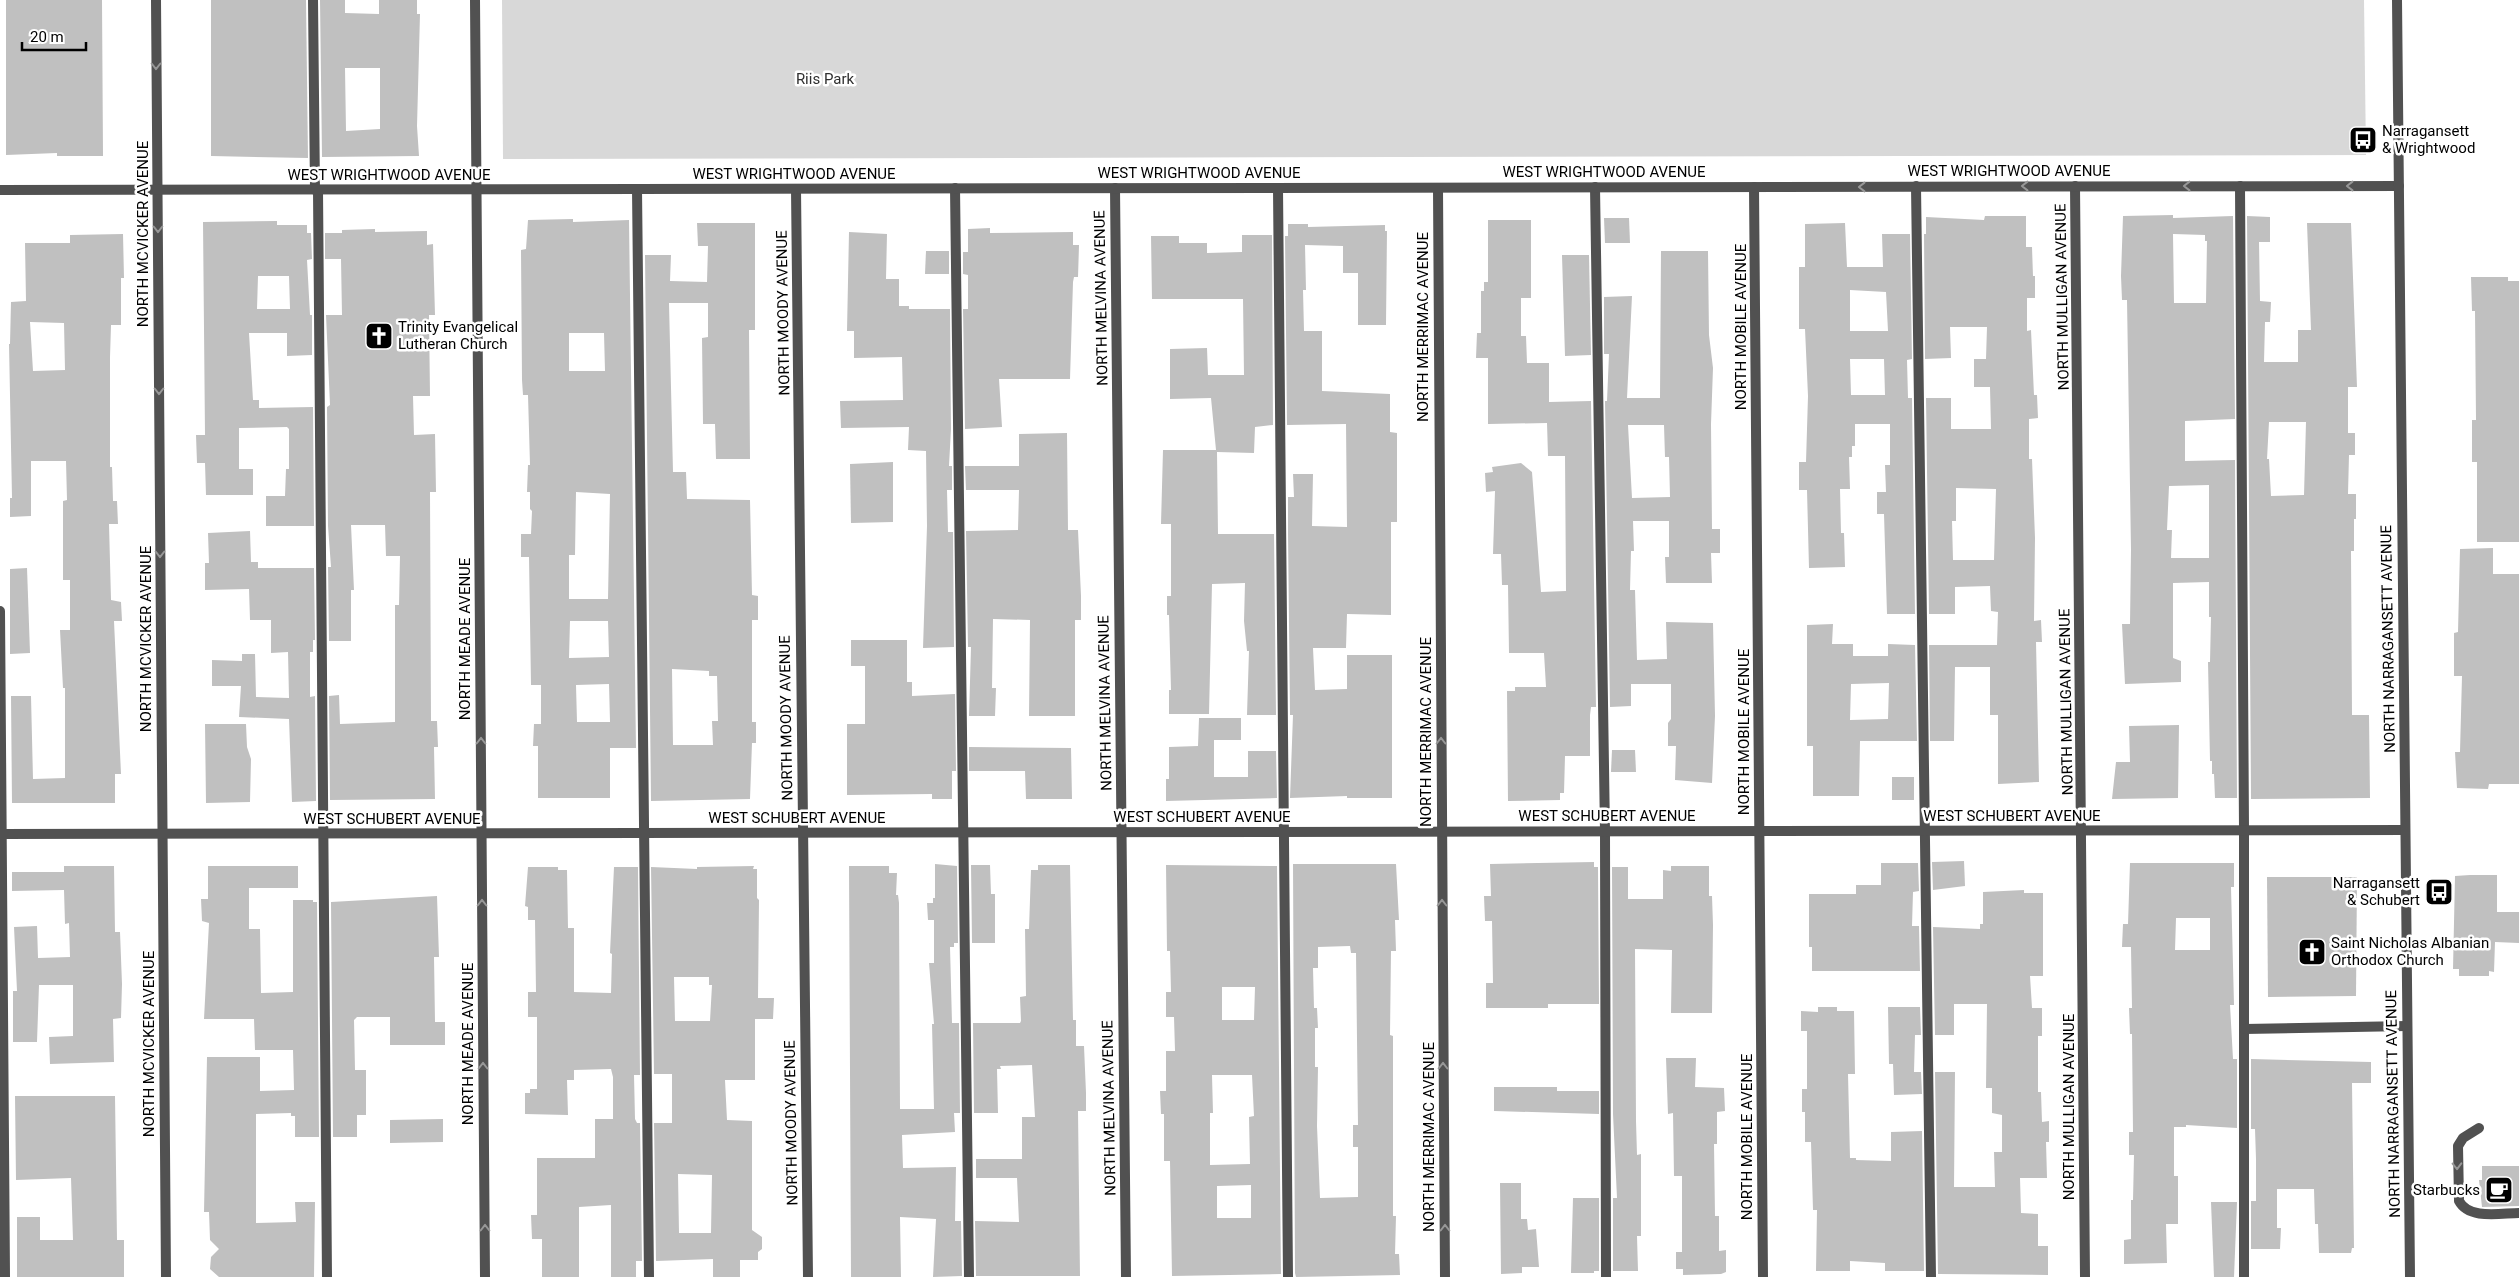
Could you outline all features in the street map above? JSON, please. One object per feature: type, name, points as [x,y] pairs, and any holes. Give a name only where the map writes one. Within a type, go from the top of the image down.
[{"type":"street","name":"NORTH MCVICKER AVENUE","points":[[156,0],[166,1277]]},
{"type":"street","points":[[313,0],[317,190],[327,1277]]},
{"type":"street","name":"NORTH MEADE AVENUE","points":[[475,0],[485,1277]]},
{"type":"street","name":"NORTH NARRAGANSETT AVENUE","points":[[2397,0],[2410,1277]]},
{"type":"street","points":[[1916,186],[1931,1277]]},
{"type":"street","name":"NORTH MULLIGAN AVENUE","points":[[2075,186],[2083,830],[2085,1277]]},
{"type":"street","points":[[2240,186],[2244,830],[2244,1277]]},
{"type":"street","name":"WEST WRIGHTWOOD AVENUE","points":[[0,190],[2398,186]]},
{"type":"street","points":[[1595,187],[1605,831],[1606,1277]]},
{"type":"street","name":"NORTH MOBILE AVENUE","points":[[1754,187],[1763,1277]]},
{"type":"street","points":[[955,188],[969,1277]]},
{"type":"street","name":"NORTH MELVINA AVENUE","points":[[1115,188],[1126,1277]]},
{"type":"street","points":[[1278,188],[1288,1277]]},
{"type":"street","name":"NORTH MERRIMAC AVENUE","points":[[1438,188],[1445,1277]]},
{"type":"street","points":[[637,189],[646,833],[649,1277]]},
{"type":"street","name":"NORTH MOODY AVENUE","points":[[796,189],[808,1277]]},
{"type":"street","points":[[0,611],[5,1277]]},
{"type":"street","name":"WEST SCHUBERT AVENUE","points":[[1,834],[2405,830]]},
{"type":"street","points":[[2244,1028],[2407,1026]]},
{"type":"street","points":[[2480,1128],[2463,1138],[2458,1146],[2459,1202],[2462,1207],[2474,1213],[2519,1213]]},
{"type":"green space","name":"Riis Park","points":[[502,0],[2364,0],[2366,155],[503,159]]},
{"type":"building","points":[[6,0],[102,0],[103,156],[57,156],[57,153],[6,155]]},
{"type":"building","points":[[211,0],[306,0],[308,158],[211,156]]},
{"type":"building","points":[[320,0],[345,0],[345,13],[379,14],[379,0],[417,0],[417,14],[420,14],[417,126],[419,156],[322,157]],"holes":[[[345,68],[380,68],[380,129],[346,131]]]},
{"type":"building","points":[[2173,215],[2173,218],[2233,216],[2235,419],[2185,421],[2185,461],[2235,460],[2237,798],[2215,798],[2214,774],[2212,774],[2212,761],[2210,761],[2208,662],[2210,662],[2211,617],[2209,617],[2209,582],[2173,583],[2173,658],[2181,661],[2181,682],[2125,684],[2122,624],[2130,624],[2131,550],[2127,300],[2122,300],[2121,276],[2123,216]],"holes":[[[2173,234],[2205,235],[2205,241],[2207,241],[2206,303],[2174,303]],[[2209,485],[2209,558],[2171,558],[2172,530],[2167,530],[2169,486]]]},
{"type":"building","points":[[1985,216],[2026,216],[2026,247],[2032,247],[2033,276],[2035,276],[2035,298],[2027,298],[2027,331],[2031,330],[2034,395],[2037,395],[2038,418],[2029,419],[2029,459],[2032,459],[2035,538],[2034,621],[2041,620],[2042,642],[2036,642],[2039,782],[1998,784],[1998,715],[1990,715],[1990,667],[1955,667],[1954,741],[1930,741],[1929,645],[1997,645],[1998,612],[1991,611],[1990,586],[1955,587],[1955,614],[1929,614],[1926,398],[1951,398],[1951,429],[1991,429],[1990,387],[1974,387],[1974,359],[1986,359],[1987,327],[1950,327],[1951,358],[1925,359],[1924,234],[1926,234],[1926,217],[1984,220]],"holes":[[[1956,488],[1996,489],[1994,560],[1953,560],[1952,521],[1956,521]]]},
{"type":"building","points":[[2247,216],[2270,217],[2270,242],[2259,242],[2260,301],[2271,302],[2270,322],[2265,322],[2264,362],[2298,362],[2298,330],[2311,330],[2307,223],[2351,223],[2357,387],[2348,387],[2348,433],[2355,433],[2355,455],[2349,455],[2348,494],[2356,494],[2354,551],[2351,551],[2352,715],[2369,715],[2370,798],[2251,799]],"holes":[[[2269,422],[2306,422],[2304,495],[2271,496],[2269,459],[2267,459]]]},
{"type":"building","points":[[1604,218],[1629,218],[1630,243],[1605,243]]},
{"type":"building","points":[[573,219],[573,222],[629,220],[636,748],[610,748],[610,798],[538,798],[538,746],[533,746],[534,724],[541,724],[541,685],[531,685],[529,557],[521,557],[521,534],[531,534],[532,511],[530,509],[530,492],[527,492],[528,465],[530,465],[528,395],[523,395],[522,380],[521,250],[526,249],[528,220]],"holes":[[[569,333],[604,333],[605,371],[569,371]],[[576,492],[610,494],[608,599],[569,599],[569,555],[575,555]],[[570,621],[608,621],[609,657],[569,658]],[[609,684],[610,722],[577,722],[576,685]]]},
{"type":"building","points":[[1488,220],[1531,220],[1531,298],[1521,298],[1521,336],[1526,336],[1527,363],[1549,363],[1549,402],[1591,401],[1596,707],[1591,707],[1590,715],[1590,756],[1565,756],[1564,793],[1560,793],[1560,800],[1508,801],[1507,691],[1515,691],[1515,687],[1546,687],[1544,653],[1509,653],[1508,585],[1502,585],[1501,554],[1493,554],[1495,491],[1486,492],[1485,473],[1493,472],[1492,467],[1521,463],[1532,472],[1541,592],[1566,591],[1565,456],[1548,456],[1547,423],[1488,424],[1488,358],[1476,358],[1477,333],[1481,333],[1481,291],[1484,291],[1484,282],[1488,282]]},
{"type":"building","points":[[277,221],[277,225],[307,225],[307,233],[311,233],[312,259],[307,260],[310,315],[312,315],[312,355],[287,356],[287,333],[249,333],[253,400],[259,400],[259,408],[313,407],[314,526],[266,526],[266,496],[285,496],[286,469],[289,469],[289,429],[287,427],[239,428],[239,469],[253,469],[253,495],[206,495],[205,463],[197,463],[196,435],[205,435],[203,222]],"holes":[[[258,276],[289,276],[290,309],[257,309]]]},
{"type":"building","points":[[697,223],[755,223],[755,330],[749,330],[750,459],[716,459],[715,424],[703,424],[702,338],[708,337],[708,303],[669,303],[673,472],[686,472],[687,499],[750,500],[752,595],[758,596],[758,620],[752,620],[752,722],[756,722],[756,743],[752,743],[750,799],[651,801],[645,255],[671,255],[670,281],[707,282],[708,246],[698,246]],"holes":[[[672,669],[709,671],[709,676],[717,676],[718,721],[712,721],[713,745],[673,745]]]},
{"type":"building","points":[[1845,223],[1847,267],[1883,267],[1882,234],[1910,234],[1912,359],[1907,360],[1908,398],[1912,398],[1915,614],[1887,614],[1884,514],[1877,514],[1877,492],[1886,492],[1885,465],[1890,465],[1890,424],[1855,424],[1855,446],[1852,446],[1852,457],[1849,457],[1850,489],[1840,489],[1841,533],[1844,533],[1845,567],[1809,568],[1807,490],[1799,490],[1799,462],[1806,462],[1808,396],[1805,329],[1799,329],[1799,267],[1805,267],[1805,224]],"holes":[[[1850,290],[1886,292],[1888,331],[1850,331]],[[1850,359],[1884,359],[1885,395],[1851,395]]]},
{"type":"building","points":[[1288,224],[1308,224],[1308,227],[1385,225],[1385,231],[1387,231],[1386,325],[1358,325],[1358,273],[1343,273],[1343,246],[1305,245],[1306,290],[1303,290],[1304,331],[1322,331],[1322,391],[1390,394],[1390,432],[1397,433],[1397,522],[1391,522],[1391,615],[1347,614],[1346,648],[1313,648],[1315,690],[1347,689],[1347,655],[1392,655],[1392,798],[1347,798],[1347,796],[1290,798],[1293,715],[1290,715],[1288,497],[1294,497],[1293,474],[1313,474],[1312,526],[1347,527],[1346,424],[1287,425],[1285,236],[1288,236]]},
{"type":"building","points":[[990,228],[990,233],[1073,232],[1073,245],[1079,245],[1078,277],[1074,277],[1073,282],[1070,379],[999,379],[1002,427],[965,429],[963,309],[968,309],[968,275],[963,274],[963,252],[968,252],[968,229]]},
{"type":"building","points":[[375,229],[375,232],[427,231],[427,245],[433,244],[435,315],[429,315],[430,396],[413,396],[414,435],[435,434],[436,492],[430,492],[431,721],[437,721],[438,747],[434,747],[435,799],[330,800],[329,696],[339,695],[340,724],[395,722],[395,605],[399,605],[400,556],[386,556],[385,525],[351,525],[354,590],[351,590],[351,641],[329,641],[328,567],[331,567],[328,526],[327,407],[330,405],[326,315],[342,315],[341,259],[325,259],[325,233],[342,233],[342,230]]},
{"type":"building","points":[[849,232],[887,234],[886,279],[899,279],[899,306],[909,306],[909,309],[950,309],[951,429],[949,466],[952,466],[952,490],[947,490],[948,532],[953,532],[954,647],[923,648],[927,526],[926,451],[908,450],[909,427],[841,428],[840,401],[903,400],[902,357],[854,358],[854,331],[847,331]]},
{"type":"building","points":[[123,234],[124,278],[121,278],[121,325],[111,325],[110,357],[110,467],[112,467],[113,501],[117,501],[118,524],[109,524],[111,600],[121,602],[122,621],[114,621],[121,774],[115,774],[115,803],[12,803],[11,696],[31,696],[33,779],[65,778],[65,688],[63,688],[60,630],[70,630],[70,580],[63,580],[63,501],[67,500],[66,461],[31,461],[31,516],[10,517],[10,498],[12,498],[9,344],[11,302],[26,301],[25,243],[70,243],[70,235]],"holes":[[[30,322],[64,323],[65,370],[33,371]]]},
{"type":"building","points":[[1242,235],[1272,235],[1273,425],[1255,427],[1254,453],[1217,452],[1218,534],[1274,534],[1276,715],[1247,715],[1249,651],[1247,651],[1244,621],[1245,583],[1212,584],[1209,714],[1169,714],[1169,690],[1171,690],[1167,596],[1171,596],[1171,524],[1161,524],[1163,450],[1216,450],[1211,398],[1170,399],[1170,349],[1207,348],[1208,375],[1244,375],[1243,299],[1152,299],[1151,236],[1179,236],[1179,243],[1207,243],[1207,253],[1242,252]]},
{"type":"building","points":[[926,251],[949,251],[949,274],[925,274]]},
{"type":"building","points":[[1661,251],[1708,251],[1709,335],[1713,368],[1711,424],[1712,529],[1720,529],[1720,553],[1711,553],[1712,583],[1666,583],[1665,557],[1669,557],[1669,521],[1633,521],[1634,551],[1631,551],[1630,590],[1635,590],[1637,660],[1667,659],[1666,622],[1713,623],[1715,716],[1712,783],[1675,780],[1676,746],[1668,746],[1668,723],[1671,719],[1671,684],[1631,684],[1631,706],[1610,707],[1605,401],[1607,401],[1609,354],[1604,354],[1604,297],[1632,296],[1627,398],[1660,398]],"holes":[[[1628,425],[1664,425],[1665,457],[1669,457],[1670,497],[1632,498]]]},
{"type":"building","points":[[1562,255],[1589,255],[1591,355],[1565,356]]},
{"type":"building","points":[[2471,277],[2508,277],[2508,281],[2519,281],[2519,542],[2477,542],[2477,462],[2472,462],[2472,420],[2476,420],[2475,311],[2472,311]]},
{"type":"building","points":[[1067,433],[1068,530],[1078,530],[1081,596],[1081,620],[1075,620],[1075,716],[1029,716],[1030,620],[993,619],[992,688],[996,688],[995,716],[969,716],[971,647],[968,647],[966,531],[1018,530],[1019,490],[966,490],[965,466],[1019,466],[1019,434]]},
{"type":"building","points":[[893,462],[893,522],[851,523],[850,464]]},
{"type":"building","points":[[250,531],[251,562],[258,562],[258,568],[314,568],[315,640],[313,640],[313,652],[310,652],[310,697],[315,696],[316,801],[292,802],[289,719],[239,717],[241,686],[212,686],[212,660],[242,661],[242,654],[255,654],[256,697],[289,698],[288,652],[271,653],[271,620],[250,620],[249,589],[205,590],[205,563],[209,563],[208,533]]},
{"type":"building","points":[[2493,548],[2493,574],[2519,574],[2519,784],[2489,784],[2488,789],[2457,788],[2455,752],[2460,752],[2462,676],[2454,676],[2454,633],[2458,632],[2460,549]]},
{"type":"building","points":[[27,568],[30,653],[10,654],[10,569]]},
{"type":"building","points":[[1833,624],[1832,644],[1853,644],[1853,656],[1888,656],[1888,644],[1915,645],[1917,741],[1860,741],[1859,796],[1813,796],[1813,746],[1807,746],[1807,625]],"holes":[[[1889,683],[1888,719],[1850,720],[1851,684]]]},
{"type":"building","points":[[851,640],[907,640],[907,682],[912,682],[912,696],[955,694],[956,771],[952,771],[952,799],[932,799],[932,794],[847,795],[847,724],[865,724],[865,666],[851,666]]},
{"type":"building","points":[[1199,718],[1241,718],[1241,740],[1214,740],[1214,777],[1248,777],[1248,751],[1276,751],[1277,798],[1166,801],[1166,779],[1169,779],[1169,747],[1198,746]]},
{"type":"building","points":[[205,724],[246,724],[247,747],[251,759],[250,802],[206,803]]},
{"type":"building","points":[[2179,725],[2178,798],[2112,799],[2116,762],[2130,762],[2129,726]]},
{"type":"building","points":[[969,747],[1071,748],[1072,799],[1026,799],[1025,771],[969,771]]},
{"type":"building","points":[[1612,750],[1635,750],[1636,772],[1611,772]]},
{"type":"building","points":[[1892,777],[1914,777],[1914,800],[1892,800]]},
{"type":"building","points":[[1964,861],[1965,886],[1933,890],[1932,862]]},
{"type":"building","points":[[1594,862],[1594,867],[1598,867],[1599,1004],[1548,1004],[1548,1008],[1486,1008],[1486,983],[1493,983],[1492,921],[1485,921],[1484,896],[1491,896],[1490,864]]},
{"type":"building","points":[[1881,863],[1918,863],[1919,891],[1913,892],[1912,926],[1919,926],[1920,971],[1812,971],[1812,947],[1809,947],[1809,894],[1856,894],[1856,885],[1881,885]]},
{"type":"building","points":[[2130,863],[2234,863],[2234,887],[2231,887],[2234,1005],[2230,1005],[2233,1059],[2237,1059],[2237,1128],[2186,1125],[2186,1127],[2174,1127],[2174,1176],[2178,1176],[2178,1224],[2166,1224],[2167,1263],[2124,1264],[2124,1240],[2131,1239],[2134,1155],[2129,1155],[2129,1132],[2133,1132],[2132,1034],[2130,1034],[2129,1008],[2132,1008],[2131,947],[2122,947],[2123,924],[2128,924]],"holes":[[[2176,918],[2210,918],[2210,950],[2175,950]]]},
{"type":"building","points":[[935,864],[957,866],[958,943],[954,943],[954,947],[950,947],[952,1023],[959,1023],[960,1113],[954,1113],[955,1132],[902,1135],[903,1168],[956,1167],[955,1221],[961,1221],[962,1276],[933,1277],[936,1219],[900,1217],[901,1277],[851,1277],[849,866],[889,866],[889,873],[897,873],[896,895],[898,895],[899,903],[900,1109],[934,1109],[932,1024],[934,1024],[929,963],[934,963],[934,920],[928,920],[927,903],[933,903],[933,898],[935,898]]},
{"type":"building","points":[[1293,864],[1396,864],[1399,920],[1395,920],[1396,951],[1391,951],[1390,1035],[1393,1036],[1393,1216],[1396,1216],[1395,1254],[1399,1254],[1400,1275],[1296,1277]],"holes":[[[1350,946],[1351,953],[1356,953],[1358,1125],[1353,1125],[1353,1147],[1358,1147],[1358,1197],[1320,1198],[1317,1126],[1318,1067],[1315,1067],[1315,1028],[1318,1028],[1317,1008],[1314,1008],[1313,968],[1318,968],[1318,947]]]},
{"type":"building","points":[[971,865],[990,865],[991,894],[995,894],[995,943],[972,943]]},
{"type":"building","points":[[1038,865],[1070,865],[1073,1020],[1076,1020],[1076,1046],[1084,1046],[1086,1093],[1086,1111],[1078,1111],[1080,1276],[976,1276],[975,1221],[1019,1222],[1017,1178],[976,1178],[976,1159],[1022,1159],[1022,1117],[1035,1117],[1032,1065],[1000,1066],[1001,1069],[997,1069],[998,1113],[974,1113],[973,1023],[1020,1023],[1021,1021],[1020,997],[1026,996],[1025,929],[1029,929],[1031,870],[1038,870]]},
{"type":"building","points":[[1166,865],[1277,866],[1281,1274],[1172,1276],[1170,1161],[1164,1161],[1164,1114],[1161,1114],[1160,1091],[1166,1091],[1166,1051],[1175,1051],[1174,1017],[1166,1017],[1166,992],[1171,992],[1170,951],[1167,951]],"holes":[[[1222,987],[1255,987],[1254,1020],[1222,1020]],[[1212,1075],[1252,1075],[1254,1116],[1249,1117],[1250,1164],[1210,1165],[1210,1113],[1213,1113]],[[1251,1185],[1251,1218],[1217,1218],[1217,1186]]]},
{"type":"building","points":[[64,866],[114,866],[115,932],[120,932],[122,984],[121,1018],[113,1019],[114,1062],[50,1064],[49,1037],[73,1036],[73,985],[39,985],[37,1042],[13,1042],[13,991],[17,991],[14,927],[37,926],[38,958],[70,957],[69,923],[65,924],[64,890],[12,891],[12,872],[64,872]]},
{"type":"building","points":[[208,866],[298,866],[298,888],[249,888],[249,929],[260,929],[261,993],[293,992],[293,900],[313,900],[313,902],[317,902],[319,1137],[295,1137],[295,1116],[291,1116],[291,1113],[256,1114],[256,1223],[296,1222],[295,1202],[315,1202],[314,1277],[219,1277],[210,1269],[211,1257],[219,1249],[210,1240],[209,1212],[204,1212],[207,1057],[260,1057],[260,1091],[294,1090],[293,1050],[255,1050],[254,1019],[204,1019],[209,923],[202,921],[201,899],[208,899]]},
{"type":"building","points":[[754,866],[753,869],[757,869],[757,898],[759,900],[758,998],[774,998],[773,1019],[755,1019],[755,1080],[725,1080],[727,1120],[752,1121],[752,1230],[762,1237],[762,1249],[758,1252],[758,1260],[740,1260],[740,1277],[713,1277],[713,1259],[656,1261],[654,1123],[672,1123],[672,1074],[654,1074],[651,867],[697,869],[697,867]],"holes":[[[674,977],[709,977],[709,985],[712,985],[710,1021],[675,1021]],[[678,1174],[712,1175],[711,1233],[679,1233]]]},
{"type":"building","points":[[1671,866],[1709,866],[1709,896],[1712,896],[1713,925],[1712,1013],[1671,1013],[1672,950],[1635,949],[1636,1121],[1637,1155],[1641,1154],[1641,1236],[1637,1236],[1638,1271],[1613,1271],[1613,1198],[1617,1198],[1613,1114],[1612,867],[1628,867],[1628,899],[1663,899],[1663,870],[1671,871]]},
{"type":"building","points":[[528,867],[558,867],[558,870],[567,870],[568,928],[574,928],[574,992],[611,993],[612,954],[610,953],[614,867],[638,867],[640,1075],[634,1075],[635,1119],[637,1123],[640,1123],[642,1261],[636,1261],[636,1277],[611,1277],[611,1205],[579,1207],[579,1277],[542,1277],[542,1239],[532,1239],[531,1215],[537,1215],[537,1158],[595,1158],[595,1119],[613,1119],[613,1077],[611,1069],[574,1070],[574,1080],[567,1080],[568,1115],[525,1114],[525,1093],[530,1093],[530,1089],[537,1089],[537,1017],[528,1017],[528,992],[536,992],[535,920],[528,920],[528,907],[525,906]]},
{"type":"building","points":[[2497,875],[2497,912],[2519,912],[2519,943],[2495,942],[2494,972],[2489,971],[2489,976],[2459,976],[2459,969],[2453,969],[2455,876]]},
{"type":"building","name":"Saint Nicholas Albanian Orthodox Church","points":[[2267,877],[2357,877],[2356,996],[2268,997]]},
{"type":"building","points":[[2024,890],[2024,893],[2043,893],[2043,976],[2030,976],[2032,1008],[2042,1008],[2042,1036],[2038,1036],[2038,1092],[2041,1092],[2042,1122],[2049,1121],[2049,1142],[2046,1142],[2047,1178],[2020,1178],[2021,1213],[2038,1214],[2038,1246],[2048,1246],[2048,1275],[1938,1274],[1935,1072],[1955,1072],[1954,1187],[1995,1187],[1994,1152],[2002,1152],[2002,1115],[1992,1113],[1992,1088],[1986,1088],[1987,1004],[1954,1004],[1954,1035],[1935,1035],[1933,927],[1980,929],[1980,924],[1983,924],[1983,892]]},
{"type":"building","points":[[437,896],[439,957],[434,957],[435,1022],[445,1022],[445,1045],[390,1045],[390,1017],[357,1017],[354,1020],[355,1070],[366,1070],[366,1115],[357,1115],[357,1137],[333,1137],[331,902]]},
{"type":"building","points":[[1818,1007],[1837,1007],[1837,1011],[1854,1011],[1855,1074],[1848,1074],[1850,1158],[1856,1158],[1856,1160],[1891,1161],[1891,1132],[1922,1131],[1924,1271],[1885,1271],[1885,1263],[1850,1261],[1850,1271],[1816,1271],[1817,1210],[1813,1210],[1811,1142],[1805,1142],[1805,1112],[1802,1112],[1802,1089],[1807,1089],[1807,1031],[1801,1031],[1801,1011],[1818,1012]]},
{"type":"building","points":[[1888,1007],[1920,1007],[1921,1035],[1915,1035],[1914,1072],[1921,1072],[1922,1094],[1894,1095],[1893,1064],[1889,1064]]},
{"type":"building","points":[[1666,1058],[1696,1058],[1695,1087],[1724,1088],[1725,1111],[1717,1112],[1717,1144],[1714,1144],[1715,1216],[1719,1216],[1719,1251],[1726,1250],[1726,1272],[1721,1274],[1683,1275],[1683,1269],[1676,1269],[1676,1252],[1682,1252],[1682,1176],[1674,1176],[1673,1113],[1668,1114]]},
{"type":"building","points":[[2251,1059],[2371,1062],[2371,1083],[2352,1083],[2354,1248],[2352,1248],[2351,1253],[2319,1253],[2318,1224],[2315,1224],[2314,1189],[2277,1189],[2277,1228],[2281,1228],[2280,1249],[2251,1249],[2251,1201],[2256,1201],[2256,1159],[2255,1129],[2251,1129]]},
{"type":"building","points":[[1494,1087],[1557,1087],[1557,1091],[1599,1091],[1599,1114],[1494,1111]]},
{"type":"building","points":[[15,1096],[115,1096],[117,1240],[124,1240],[124,1277],[17,1277],[17,1217],[40,1217],[40,1240],[73,1240],[71,1178],[16,1180]]},
{"type":"building","points":[[443,1119],[443,1142],[390,1143],[390,1120]]},
{"type":"building","name":"Starbucks","points":[[2482,1166],[2519,1166],[2519,1206],[2482,1207],[2479,1180],[2482,1180]]},
{"type":"building","points":[[1500,1183],[1521,1183],[1521,1219],[1527,1219],[1528,1230],[1536,1229],[1539,1267],[1522,1267],[1522,1273],[1501,1274]]},
{"type":"building","points":[[1573,1198],[1599,1198],[1599,1271],[1594,1271],[1594,1273],[1571,1273]]},
{"type":"building","points":[[2211,1202],[2237,1202],[2234,1277],[2214,1277]]},
{"type":"place","name":"Narragansett & Wrightwood","points":[[2363,140]]},
{"type":"place","name":"Trinity Evangelical Lutheran Church","points":[[379,336]]},
{"type":"place","name":"Narragansett & Schubert","points":[[2439,892]]},
{"type":"place","name":"Saint Nicholas Albanian Orthodox Church","points":[[2312,952]]},
{"type":"place","name":"Starbucks","points":[[2499,1190]]}]
